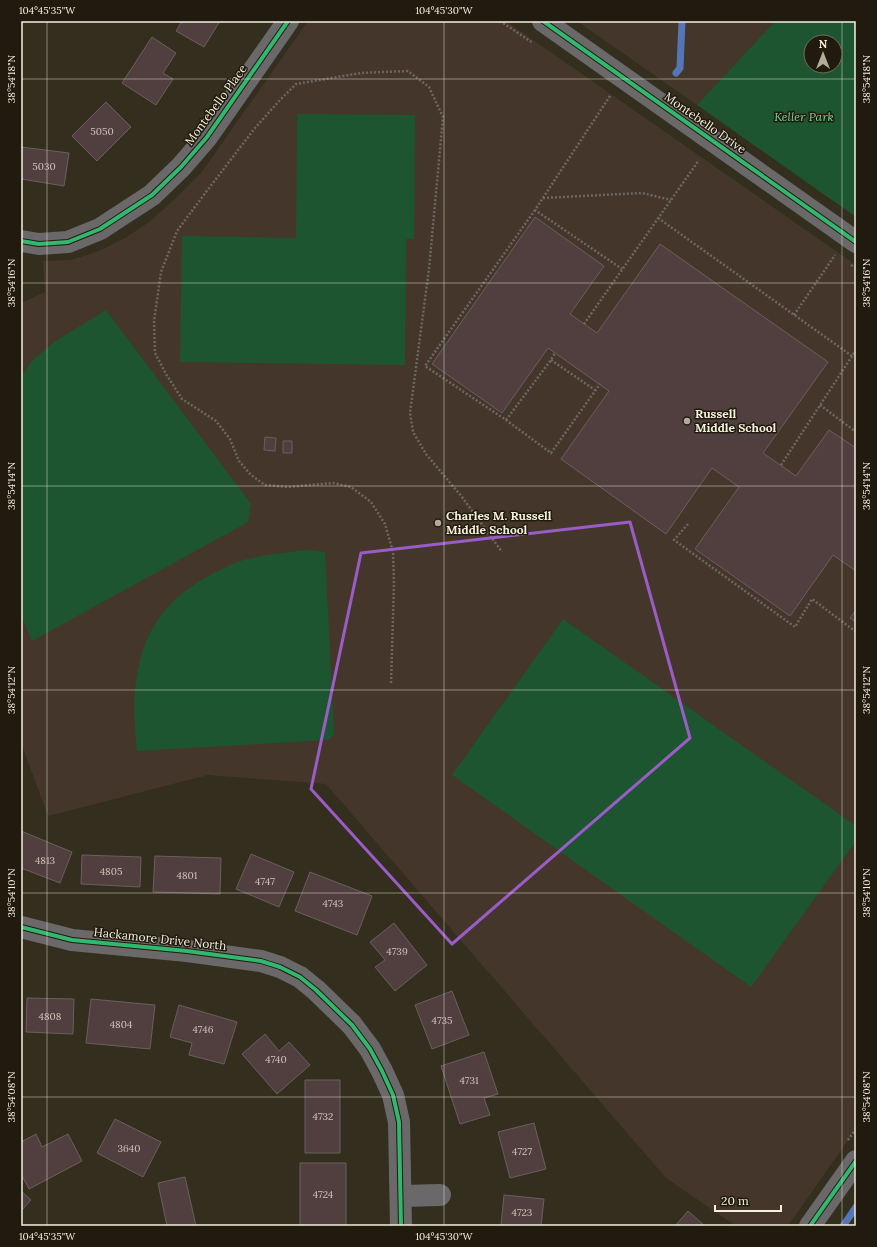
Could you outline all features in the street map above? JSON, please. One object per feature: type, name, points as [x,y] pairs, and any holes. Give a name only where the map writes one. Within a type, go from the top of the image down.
[{"type":"street","name":"Montebello Place","points":[[21,241],[39,244],[68,242],[100,230],[152,195],[181,167],[207,137],[288,21]]},
{"type":"street","name":"Montebello Drive","points":[[543,21],[856,242]]},
{"type":"street","name":"Hackamore Drive North","points":[[21,927],[72,940],[187,951],[261,962],[280,967],[300,977],[316,990],[352,1025],[370,1049],[393,1095],[399,1122],[401,1226]]},
{"type":"street","points":[[810,1226],[856,1161]]},
{"type":"street","points":[[401,1196],[440,1195]]},
{"type":"path","points":[[391,683],[394,584],[393,552],[384,524],[371,502],[351,487],[333,483],[288,487],[265,485],[251,475],[239,461],[230,439],[216,422],[182,399],[155,353],[154,321],[161,272],[177,231],[255,128],[296,84],[361,73],[408,71],[429,87],[443,117],[429,269],[410,413],[413,432],[426,454],[462,497],[502,552]]},
{"type":"path","points":[[600,384],[551,453],[506,420],[425,366],[535,210],[610,96]]},
{"type":"path","points":[[584,324],[699,160]]},
{"type":"path","points":[[542,198],[642,193],[671,200]]},
{"type":"path","points":[[535,210],[622,269]]},
{"type":"path","points":[[658,218],[852,356]]},
{"type":"path","points":[[794,315],[835,255]]},
{"type":"path","points":[[781,465],[856,350]]},
{"type":"path","points":[[506,420],[555,353]]},
{"type":"path","points":[[551,360],[596,390]]},
{"type":"path","points":[[820,405],[856,432]]},
{"type":"path","points":[[688,524],[674,540],[795,627],[812,599],[856,632]]},
{"type":"highlighted area","points":[[630,522],[690,738],[452,944],[311,789],[361,553]]},
{"type":"shaded area","name":"Charles M. Russell Middle School","points":[[308,21],[506,21],[856,265],[856,1129],[788,1226],[736,1226],[666,1178],[326,784],[208,775],[48,816],[21,743],[21,303],[45,292],[43,261],[71,260],[99,251],[125,238],[149,222],[175,199],[201,173]]},
{"type":"shaded area","points":[[577,21],[775,21],[697,105]]},
{"type":"green space","name":"Keller Park","points":[[775,21],[856,21],[856,217],[697,105]]},
{"type":"green space","points":[[297,114],[415,115],[414,239],[406,239],[405,365],[180,362],[182,236],[296,238]]},
{"type":"green space","points":[[106,310],[251,504],[248,522],[32,641],[21,616],[21,377],[31,362],[54,342]]},
{"type":"green space","points":[[307,550],[325,552],[334,734],[328,740],[137,751],[135,734],[135,700],[139,665],[143,649],[150,633],[166,609],[183,593],[203,579],[235,563],[261,556]]},
{"type":"green space","points":[[563,619],[856,826],[856,841],[751,987],[452,775]]},
{"type":"building","points":[[182,21],[220,21],[204,47],[176,31]]},
{"type":"building","points":[[152,37],[176,53],[163,73],[173,79],[156,105],[122,83]]},
{"type":"building","points":[[106,102],[131,127],[97,161],[72,136]]},
{"type":"building","points":[[21,147],[69,153],[64,186],[21,179]]},
{"type":"building","name":"Russell Middle School","points":[[535,217],[604,266],[570,314],[597,333],[660,244],[828,362],[763,453],[796,476],[829,430],[856,448],[856,571],[833,555],[790,616],[695,549],[739,487],[712,468],[666,534],[561,459],[609,391],[548,348],[502,413],[432,364]]},
{"type":"building","points":[[265,437],[276,438],[275,451],[264,450]]},
{"type":"building","points":[[283,441],[292,441],[292,453],[283,453]]},
{"type":"building","points":[[856,610],[856,622],[850,618]]},
{"type":"building","points":[[21,831],[72,852],[60,883],[21,868]]},
{"type":"building","points":[[251,854],[294,872],[279,907],[236,889]]},
{"type":"building","points":[[82,855],[141,857],[140,887],[81,884]]},
{"type":"building","points":[[155,856],[221,858],[220,894],[153,892]]},
{"type":"building","points":[[310,872],[372,896],[357,935],[295,911]]},
{"type":"building","points":[[394,923],[427,965],[395,991],[375,967],[385,960],[370,942]]},
{"type":"building","points":[[452,991],[469,1035],[432,1049],[415,1005]]},
{"type":"building","points":[[27,998],[74,999],[73,1034],[26,1032]]},
{"type":"building","points":[[91,999],[155,1005],[150,1049],[86,1043]]},
{"type":"building","points":[[179,1005],[237,1022],[224,1064],[189,1055],[192,1043],[170,1037]]},
{"type":"building","points":[[265,1034],[279,1051],[289,1042],[310,1065],[277,1094],[242,1054]]},
{"type":"building","points":[[484,1052],[498,1094],[484,1098],[490,1115],[460,1124],[441,1066]]},
{"type":"building","points":[[305,1080],[340,1080],[340,1153],[305,1153]]},
{"type":"building","points":[[115,1119],[161,1142],[143,1177],[97,1153]]},
{"type":"building","points":[[534,1123],[546,1169],[510,1178],[498,1132]]},
{"type":"building","points":[[36,1134],[42,1147],[68,1134],[82,1161],[29,1189],[21,1174],[21,1142]]},
{"type":"building","points":[[300,1163],[346,1163],[346,1226],[300,1226]]},
{"type":"building","points":[[185,1177],[196,1226],[167,1226],[158,1183]]},
{"type":"building","points":[[21,1191],[31,1200],[21,1211]]},
{"type":"building","points":[[504,1195],[544,1199],[541,1226],[501,1225]]},
{"type":"building","points":[[688,1211],[705,1226],[675,1226]]},
{"type":"waterway","points":[[676,73],[680,68],[682,21]]},
{"type":"waterway","points":[[843,1226],[856,1207]]},
{"type":"cycle path","points":[[21,241],[39,244],[68,242],[100,229],[152,195],[181,167],[207,137],[288,21]]},
{"type":"cycle path","points":[[543,21],[856,242]]},
{"type":"cycle path","points":[[21,927],[72,940],[187,951],[261,961],[280,967],[300,977],[316,990],[352,1025],[370,1049],[393,1095],[399,1122],[401,1226]]},
{"type":"cycle path","points":[[810,1226],[856,1161]]},
{"type":"place","name":"Russell Middle School","points":[[687,421]]},
{"type":"place","name":"Charles M. Russell Middle School","points":[[438,523]]}]
